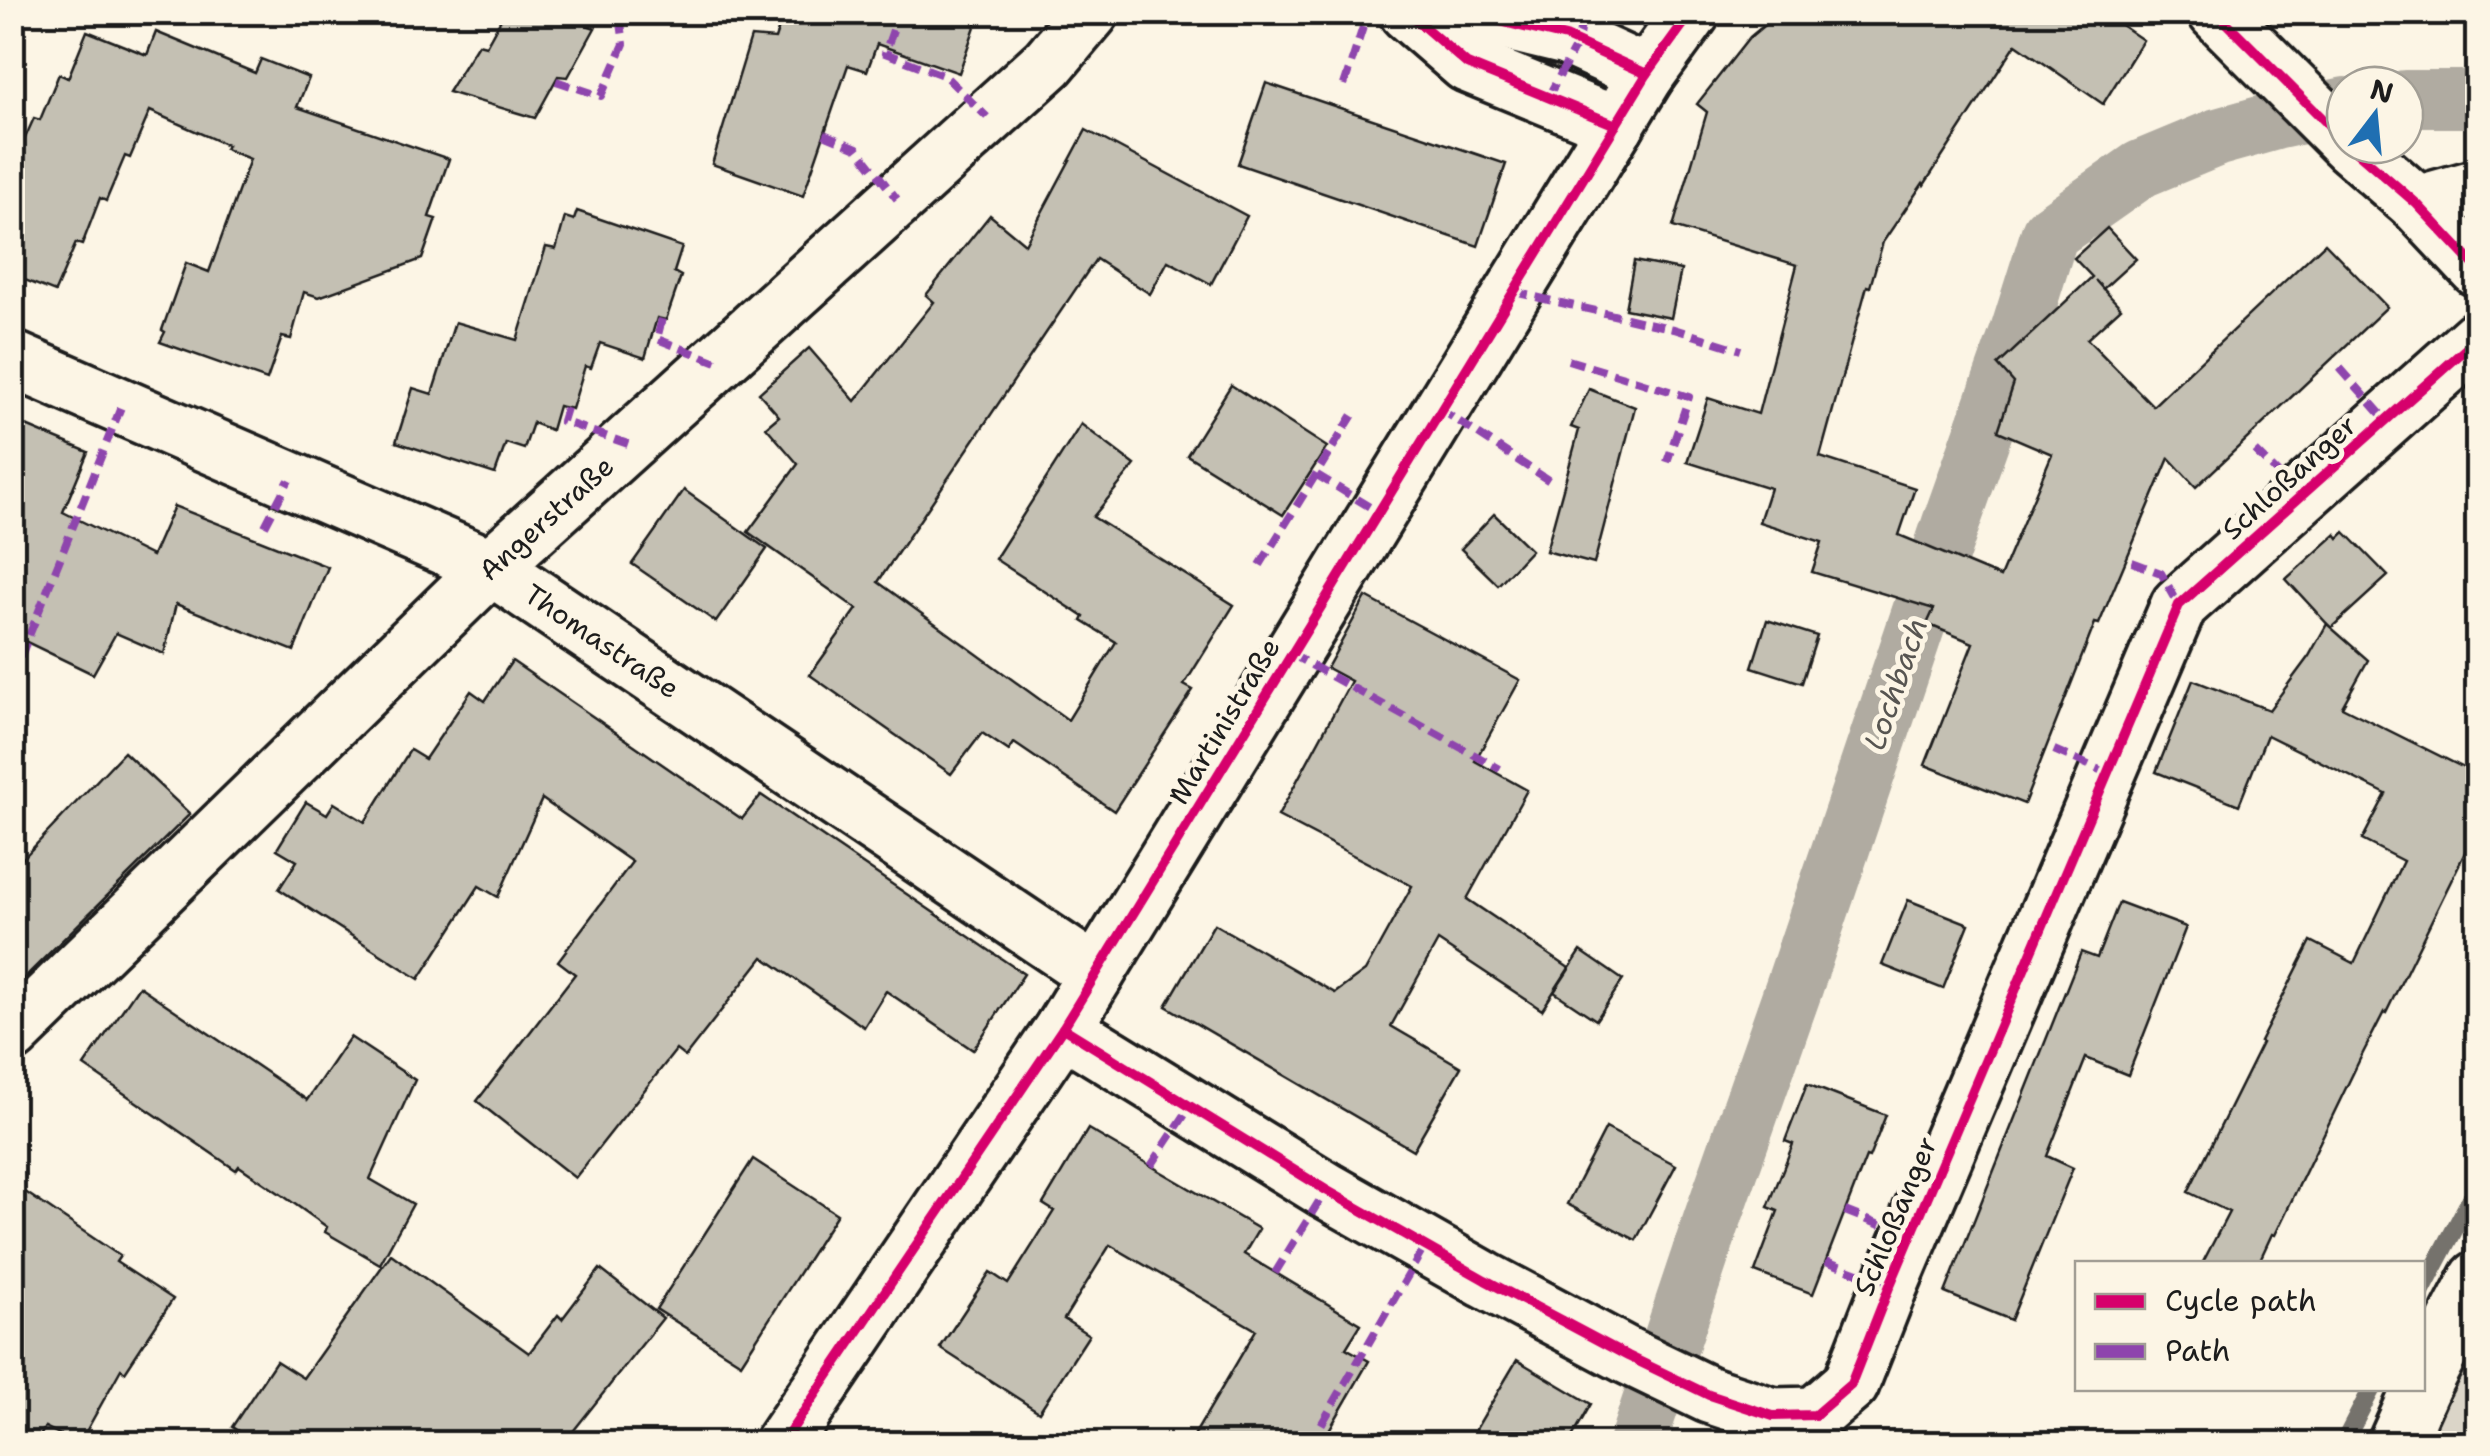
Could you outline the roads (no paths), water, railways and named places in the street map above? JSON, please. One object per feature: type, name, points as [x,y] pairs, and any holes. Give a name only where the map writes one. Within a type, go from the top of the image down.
[{"type":"street","name":"Angerstraße","points":[[12,1034],[491,567],[1048,63],[1091,12]]},
{"type":"street","points":[[1407,12],[1467,64],[1616,125]]},
{"type":"street","points":[[1446,12],[1566,37],[1647,74]]},
{"type":"street","name":"Martinistraße","points":[[782,1444],[1062,1028],[1647,74],[1692,12]]},
{"type":"street","points":[[2216,12],[2325,121]]},
{"type":"street","points":[[2372,165],[2417,204],[2478,269]]},
{"type":"street","points":[[2417,204],[2478,187]]},
{"type":"street","name":"Schloßanger","points":[[1062,1028],[1326,1190],[1628,1356],[1710,1395],[1772,1416],[1815,1415],[1851,1384],[1896,1269],[2180,604],[2478,338]]},
{"type":"street","name":"Thomastraße","points":[[12,359],[491,567],[1096,974]]},
{"type":"street","points":[[2425,1382],[2478,1279]]},
{"type":"street","points":[[2396,1444],[2421,1391]]},
{"type":"waterway","name":"Lochbach","points":[[2425,99],[2478,99]]},
{"type":"waterway","name":"Lochbach","points":[[1637,1444],[2050,233],[2141,169],[2218,137],[2325,110]]},
{"type":"waterway","points":[[2425,1285],[2478,1185]]},
{"type":"waterway","points":[[2343,1444],[2370,1391]]}]
